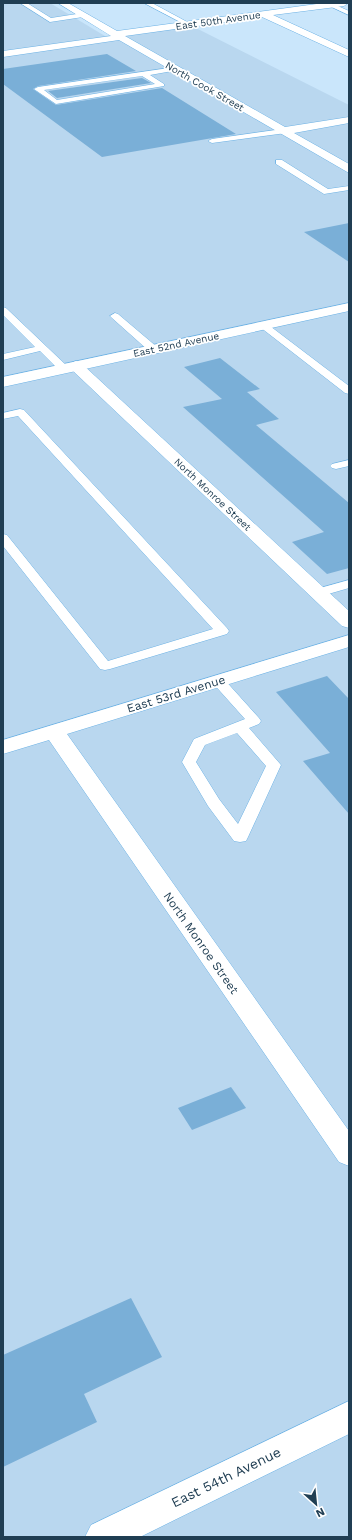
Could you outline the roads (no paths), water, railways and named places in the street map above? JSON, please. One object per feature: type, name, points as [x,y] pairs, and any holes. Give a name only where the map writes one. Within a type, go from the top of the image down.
[{"type":"street","name":"North Cook Street","points":[[62,3],[349,169]]},
{"type":"street","name":"East 50th Avenue","points":[[3,54],[188,24],[344,3]]},
{"type":"street","points":[[246,6],[349,54]]},
{"type":"street","points":[[283,131],[349,120]]},
{"type":"street","name":"East 52nd Avenue","points":[[3,382],[349,307]]},
{"type":"street","name":"North Monroe Street","points":[[70,368],[349,622]]},
{"type":"street","name":"East 53rd Avenue","points":[[3,747],[349,641]]},
{"type":"street","name":"North Monroe Street","points":[[54,731],[349,1154]]},
{"type":"street","name":"East 54th Avenue","points":[[103,1537],[349,1417]]},
{"type":"lane","points":[[23,3],[50,20],[83,15]]},
{"type":"lane","points":[[147,3],[188,24]]},
{"type":"lane","points":[[328,4],[349,13]]},
{"type":"lane","points":[[143,74],[162,85],[56,102],[38,90],[61,86],[176,69]]},
{"type":"lane","points":[[212,141],[283,131]]},
{"type":"lane","points":[[279,162],[327,192],[349,188]]},
{"type":"lane","points":[[3,310],[42,348],[70,368]]},
{"type":"lane","points":[[115,316],[153,349]]},
{"type":"lane","points":[[263,325],[349,391]]},
{"type":"lane","points":[[3,356],[42,348]]},
{"type":"lane","points":[[3,416],[20,412],[222,631],[105,666],[3,538]]},
{"type":"lane","points":[[336,466],[349,462]]},
{"type":"lane","points":[[318,593],[349,584]]},
{"type":"lane","points":[[218,681],[254,721],[239,726],[199,742],[189,762],[213,802],[240,837],[274,765],[239,726]]}]
